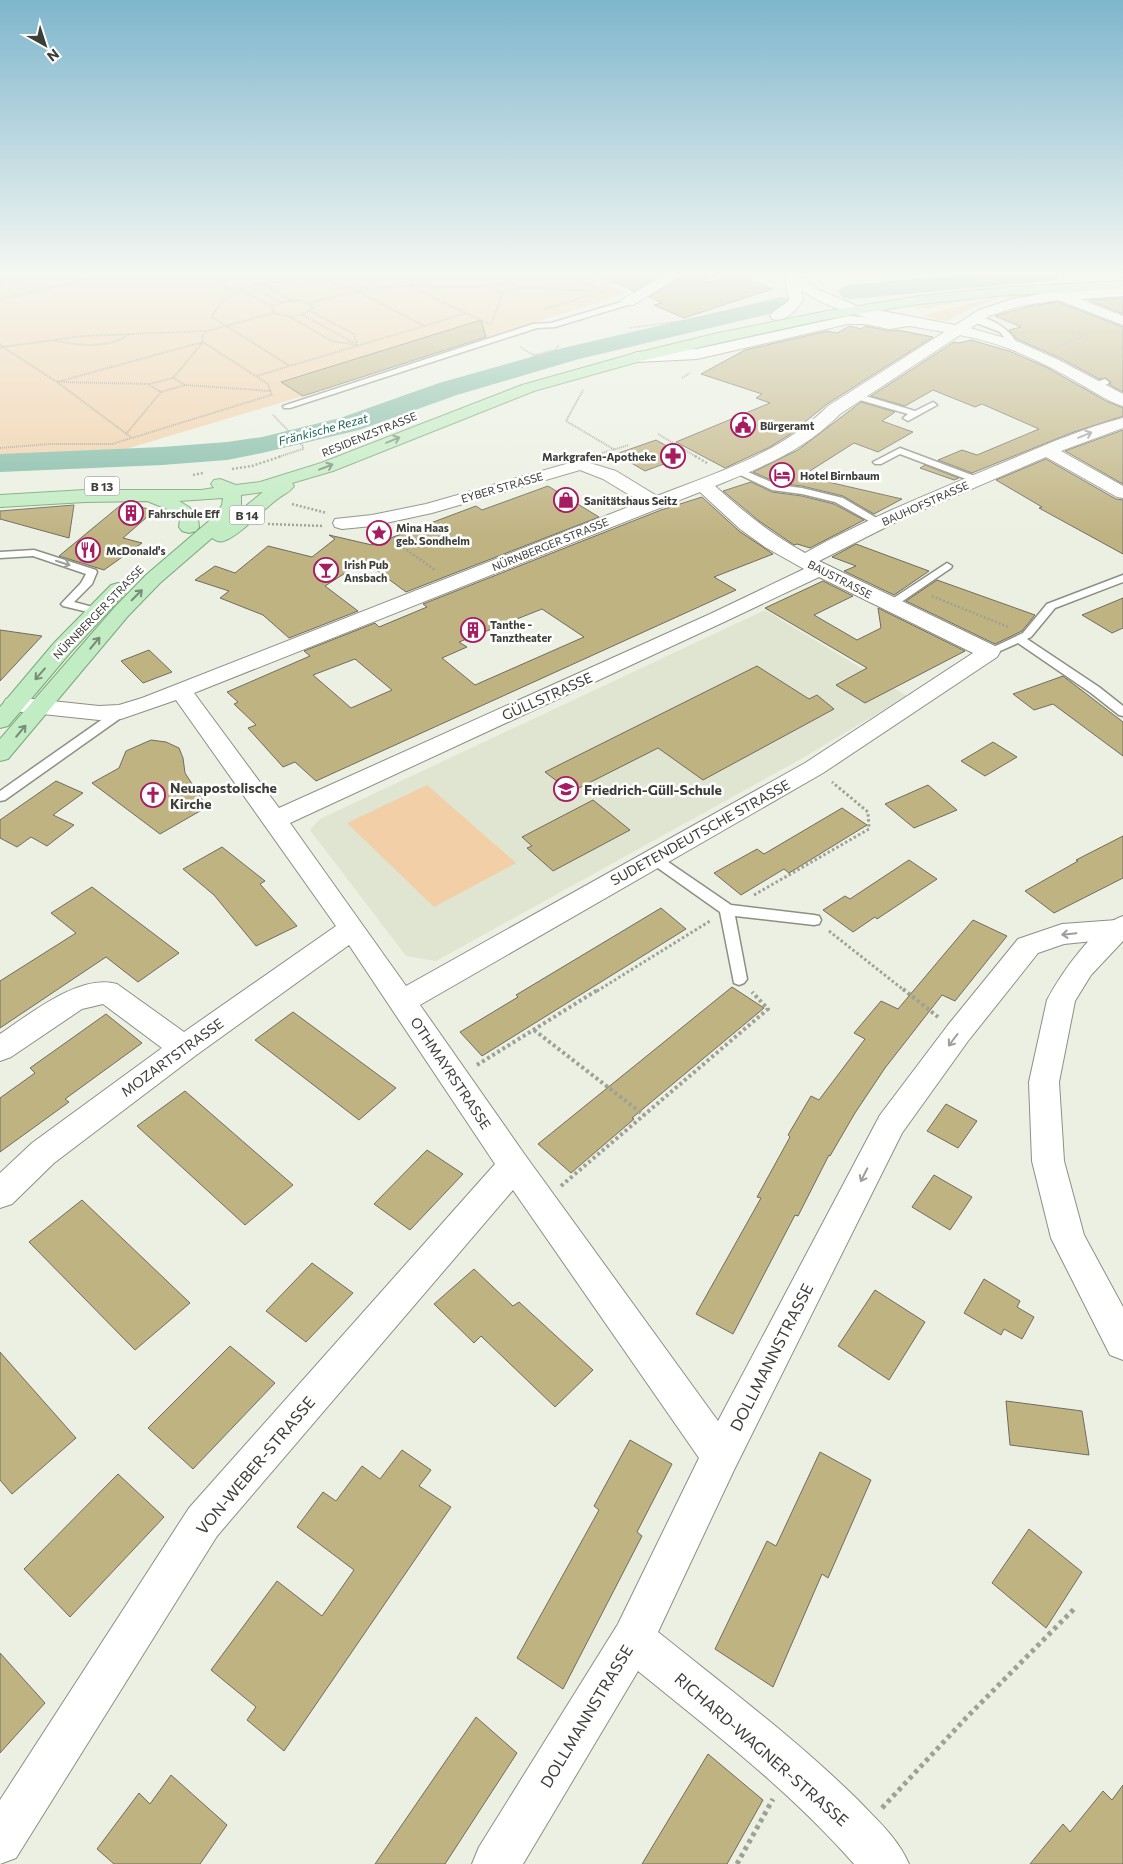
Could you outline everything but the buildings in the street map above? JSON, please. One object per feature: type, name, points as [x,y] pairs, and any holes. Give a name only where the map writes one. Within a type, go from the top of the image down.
[{"type":"main road","name":"RESIDENZSTRASSE","points":[[218,481],[290,466],[452,401],[509,382],[591,361]]},
{"type":"main road","name":"RESIDENZSTRASSE","points":[[304,476],[528,388],[558,370],[613,361]]},
{"type":"main road","name":"B 13","points":[[0,491],[218,481],[278,484],[304,476]]},
{"type":"main road","name":"NÜRNBERGER STRASSE","points":[[188,550],[213,540],[236,525],[264,500],[304,476]]},
{"type":"main road","name":"B 13","points":[[0,500],[131,496],[218,481]]},
{"type":"main road","name":"NÜRNBERGER STRASSE","points":[[0,754],[121,612],[162,571],[188,550],[230,510],[233,502],[218,481],[201,513],[189,527],[140,567],[96,612],[7,712]]},
{"type":"main road","name":"B 13","points":[[131,496],[162,501],[179,508],[189,518],[189,527]]},
{"type":"street","name":"NÜRNBERGER STRASSE","points":[[7,712],[41,707],[99,713],[121,712],[181,691],[769,458],[817,428],[834,410],[904,361]]},
{"type":"street","points":[[1050,361],[1099,383],[1123,401]]},
{"type":"street","name":"BAUHOFSTRASSE","points":[[812,565],[841,540],[1089,432],[1123,423]]},
{"type":"street","points":[[1048,451],[1123,493]]},
{"type":"street","name":"EYBER STRASSE","points":[[342,523],[367,522],[454,501],[580,465],[605,471],[654,502]]},
{"type":"street","name":"BAUSTRASSE","points":[[703,484],[747,524],[772,543],[890,605],[989,652]]},
{"type":"street","name":"GÜLLSTRASSE","points":[[274,820],[717,618],[812,565]]},
{"type":"street","name":"SUDETENDEUTSCHE STRASSE","points":[[403,1001],[814,768],[989,652]]},
{"type":"street","name":"OTHMAYRSTRASSE","points":[[181,691],[403,1001],[454,1079],[720,1456]]},
{"type":"street","points":[[1120,928],[1081,968],[1061,1000],[1044,1082],[1048,1161],[1068,1238],[1123,1343]]},
{"type":"street","name":"DOLLMANNSTRASSE","points":[[496,1864],[633,1639],[720,1456],[890,1124],[958,1033],[1028,946],[1062,934],[1120,928]]},
{"type":"street","name":"MOZARTSTRASSE","points":[[0,1194],[43,1153],[184,1048],[352,929]]},
{"type":"street","points":[[0,1049],[74,1000],[107,992],[184,1048]]},
{"type":"street","name":"VON-WEBER-STRASSE","points":[[0,1842],[203,1522],[514,1165]]},
{"type":"street","name":"RICHARD-WAGNER-STRASSE","points":[[633,1639],[789,1768],[872,1849]]},
{"type":"lane","points":[[287,406],[427,361]]},
{"type":"lane","points":[[856,396],[916,414]]},
{"type":"lane","points":[[904,420],[933,405]]},
{"type":"lane","points":[[878,462],[900,451],[977,480]]},
{"type":"lane","points":[[733,473],[776,488],[802,491],[838,500],[880,523]]},
{"type":"lane","points":[[0,555],[34,553],[92,572],[90,582],[75,593],[67,604],[96,612]]},
{"type":"lane","points":[[890,605],[947,566]]},
{"type":"lane","points":[[989,652],[1023,637],[1051,606],[1123,578]]},
{"type":"lane","points":[[1023,637],[1123,712]]},
{"type":"lane","name":"NÜRNBERGER STRASSE","points":[[0,797],[121,712]]},
{"type":"lane","points":[[653,858],[727,910],[814,920]]},
{"type":"lane","points":[[727,910],[739,980]]},
{"type":"path","points":[[25,361],[57,382],[132,438]]},
{"type":"path","points":[[57,382],[134,361]]},
{"type":"path","points":[[57,382],[149,384],[173,378],[188,361]]},
{"type":"path","points":[[233,361],[268,384],[271,396]]},
{"type":"path","points":[[282,361],[290,366]]},
{"type":"path","points":[[256,376],[306,361]]},
{"type":"path","points":[[543,361],[585,387],[566,421],[615,450],[629,445]]},
{"type":"path","points":[[173,378],[185,385]]},
{"type":"path","points":[[149,384],[161,392]]},
{"type":"path","points":[[126,434],[161,392],[185,385],[271,391]]},
{"type":"path","points":[[0,448],[49,444],[112,444],[271,396],[287,406]]},
{"type":"path","points":[[218,481],[252,466],[303,449],[303,446],[288,432]]},
{"type":"path","points":[[658,434],[733,473]]},
{"type":"path","points":[[290,502],[303,508],[323,510],[342,523]]},
{"type":"path","points":[[367,522],[454,583]]},
{"type":"path","points":[[236,525],[287,524],[318,528],[342,523]]},
{"type":"path","points":[[913,588],[1023,637]]},
{"type":"path","points":[[454,1079],[727,910],[869,829],[868,812],[814,768]]},
{"type":"path","points":[[814,920],[958,1033]]},
{"type":"path","points":[[542,1203],[768,1009],[739,980]]},
{"type":"path","points":[[534,1030],[644,1115]]},
{"type":"path","points":[[872,1849],[966,1718],[1074,1609]]},
{"type":"path","points":[[737,1864],[789,1768]]},
{"type":"shaded area","points":[[0,361],[346,361],[281,381],[303,396],[116,452],[0,455]]},
{"type":"shaded area","name":"Friedrich-Güll-Schule","points":[[765,610],[907,696],[801,759],[436,961],[406,956],[310,830],[320,819]]},
{"type":"shaded area","points":[[427,785],[516,863],[434,907],[347,823]]},
{"type":"waterway","name":"Fränkische Rezat","points":[[0,463],[162,456],[227,451],[262,445],[349,424],[448,389],[544,361]]},
{"type":"place","name":"Bürgeramt","points":[[743,425]]},
{"type":"place","name":"Markgrafen-Apotheke","points":[[673,456]]},
{"type":"place","name":"Hotel Birnbaum","points":[[782,475]]},
{"type":"place","name":"Sanitätshaus Seitz","points":[[566,500]]},
{"type":"place","name":"Fahrschule Eff","points":[[131,513]]},
{"type":"place","name":"Mina Haas geb. Sondhelm","points":[[379,533]]},
{"type":"place","name":"McDonald's","points":[[88,550]]},
{"type":"place","name":"Irish Pub Ansbach","points":[[326,570]]},
{"type":"place","name":"Tanthe - Tanztheater","points":[[473,630]]},
{"type":"place","name":"Friedrich-Güll-Schule","points":[[566,789]]},
{"type":"place","name":"Neuapostolische Kirche","points":[[153,795]]}]
